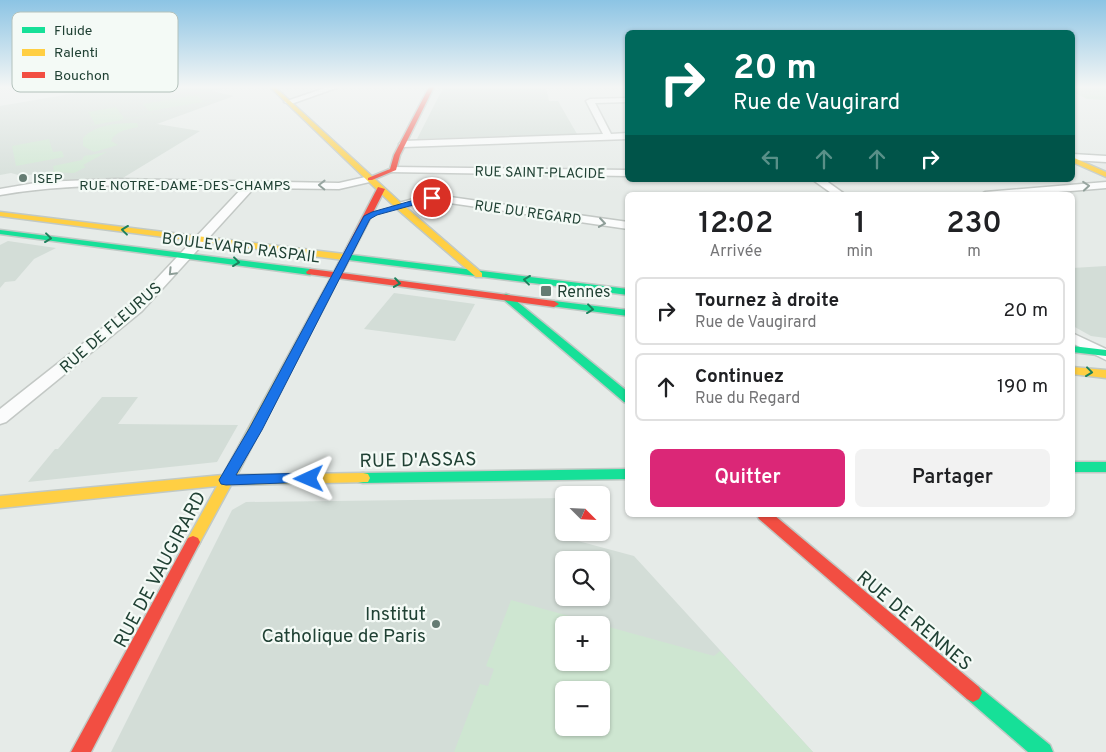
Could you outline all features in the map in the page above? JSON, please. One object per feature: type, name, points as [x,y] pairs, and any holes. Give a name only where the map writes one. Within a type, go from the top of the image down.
[{"type":"main road","points":[[309,122],[399,206],[477,274],[625,396]]},
{"type":"main road","points":[[370,179],[393,170],[397,155],[414,122]]},
{"type":"main road","points":[[1075,159],[1106,174]]},
{"type":"main road","name":"RUE DE VAUGIRARD","points":[[81,752],[226,480],[255,430],[381,189]]},
{"type":"main road","points":[[367,218],[399,206]]},
{"type":"main road","name":"BOULEVARD RASPAIL","points":[[0,214],[625,292]]},
{"type":"main road","name":"BOULEVARD RASPAIL","points":[[0,232],[625,313]]},
{"type":"main road","points":[[1075,349],[1105,354]]},
{"type":"main road","points":[[1075,370],[1106,374]]},
{"type":"main road","points":[[1075,467],[1106,467]]},
{"type":"main road","name":"RUE D'ASSAS","points":[[0,502],[226,480],[625,474]]},
{"type":"main road","name":"RUE DE RENNES","points":[[766,517],[1043,752]]},
{"type":"street","points":[[601,122],[608,136]]},
{"type":"street","points":[[403,144],[625,136]]},
{"type":"street","points":[[1075,158],[1106,159]]},
{"type":"street","name":"RUE SAINT-PLACIDE","points":[[393,170],[625,173]]},
{"type":"street","name":"RUE NOTRE-DAME-DES-CHAMPS","points":[[0,192],[41,185],[116,182],[339,186],[370,179]]},
{"type":"street","points":[[821,182],[836,192]]},
{"type":"street","name":"RUE DE FLEURUS","points":[[0,418],[137,308],[188,256],[252,184]]},
{"type":"street","points":[[1021,192],[1106,185]]},
{"type":"street","name":"RUE DU REGARD","points":[[399,206],[428,198],[436,198],[625,226]]},
{"type":"street","points":[[1075,339],[1105,354]]},
{"type":"shaded area","points":[[0,122],[162,122],[157,124],[200,131],[121,179],[45,182],[48,172],[22,176],[11,173],[0,175]]},
{"type":"shaded area","points":[[426,122],[570,122],[577,134],[417,139]]},
{"type":"shaded area","points":[[8,241],[56,248],[34,259],[15,281],[5,282],[0,288],[0,245]]},
{"type":"shaded area","points":[[1106,266],[1106,338],[1091,336],[1075,327],[1075,268]]},
{"type":"shaded area","points":[[394,293],[475,304],[455,341],[364,329]]},
{"type":"shaded area","points":[[102,397],[138,397],[118,424],[238,425],[217,462],[28,482]]},
{"type":"shaded area","name":"Institut Catholique de Paris","points":[[555,498],[555,541],[578,541],[634,556],[813,752],[111,752],[232,510],[246,502]]},
{"type":"green space","points":[[94,122],[110,122],[69,129],[95,124]]},
{"type":"green space","points":[[137,123],[138,127],[122,131],[113,138],[111,141],[118,145],[94,152],[83,146],[83,138],[88,133],[101,127]]},
{"type":"green space","points":[[49,139],[53,152],[62,151],[64,157],[16,166],[12,146]]},
{"type":"green space","points":[[107,152],[83,165],[86,167],[74,173],[49,172],[54,171],[53,166],[82,160],[84,156]]},
{"type":"green space","points":[[511,600],[569,616],[555,616],[555,671],[610,671],[610,627],[714,656],[720,651],[813,752],[454,752],[480,684],[488,686],[494,669],[486,666]]},
{"type":"traffic: fast","points":[[0,232],[310,272]]},
{"type":"traffic: fast","points":[[344,257],[625,292]]},
{"type":"traffic: fast","points":[[506,297],[625,396]]},
{"type":"traffic: fast","points":[[554,304],[625,313]]},
{"type":"traffic: fast","points":[[1075,349],[1106,353]]},
{"type":"traffic: fast","points":[[1075,467],[1106,467]]},
{"type":"traffic: fast","points":[[363,478],[625,474]]},
{"type":"traffic: fast","points":[[973,693],[1043,752]]},
{"type":"traffic: slow","points":[[309,122],[399,206],[479,275]]},
{"type":"traffic: slow","points":[[1075,160],[1106,175]]},
{"type":"traffic: slow","points":[[0,214],[344,257]]},
{"type":"traffic: slow","points":[[193,542],[255,430],[338,272]]},
{"type":"traffic: slow","points":[[1075,370],[1106,374]]},
{"type":"traffic: slow","points":[[0,502],[226,480],[363,478]]},
{"type":"traffic: jam","points":[[370,179],[393,170],[397,155],[414,122]]},
{"type":"traffic: jam","points":[[338,272],[381,189]]},
{"type":"traffic: jam","points":[[310,272],[554,304]]},
{"type":"traffic: jam","points":[[766,517],[973,693]]},
{"type":"traffic: jam","points":[[81,752],[193,542]]},
{"type":"place","name":"ISEP","points":[[23,178]]},
{"type":"place","name":"Rennes","points":[[546,291]]},
{"type":"place","name":"Institut Catholique de Paris","points":[[436,624]]},
{"type":"route","points":[[309,479],[226,480],[255,430],[367,218],[374,213],[432,198]]}]
